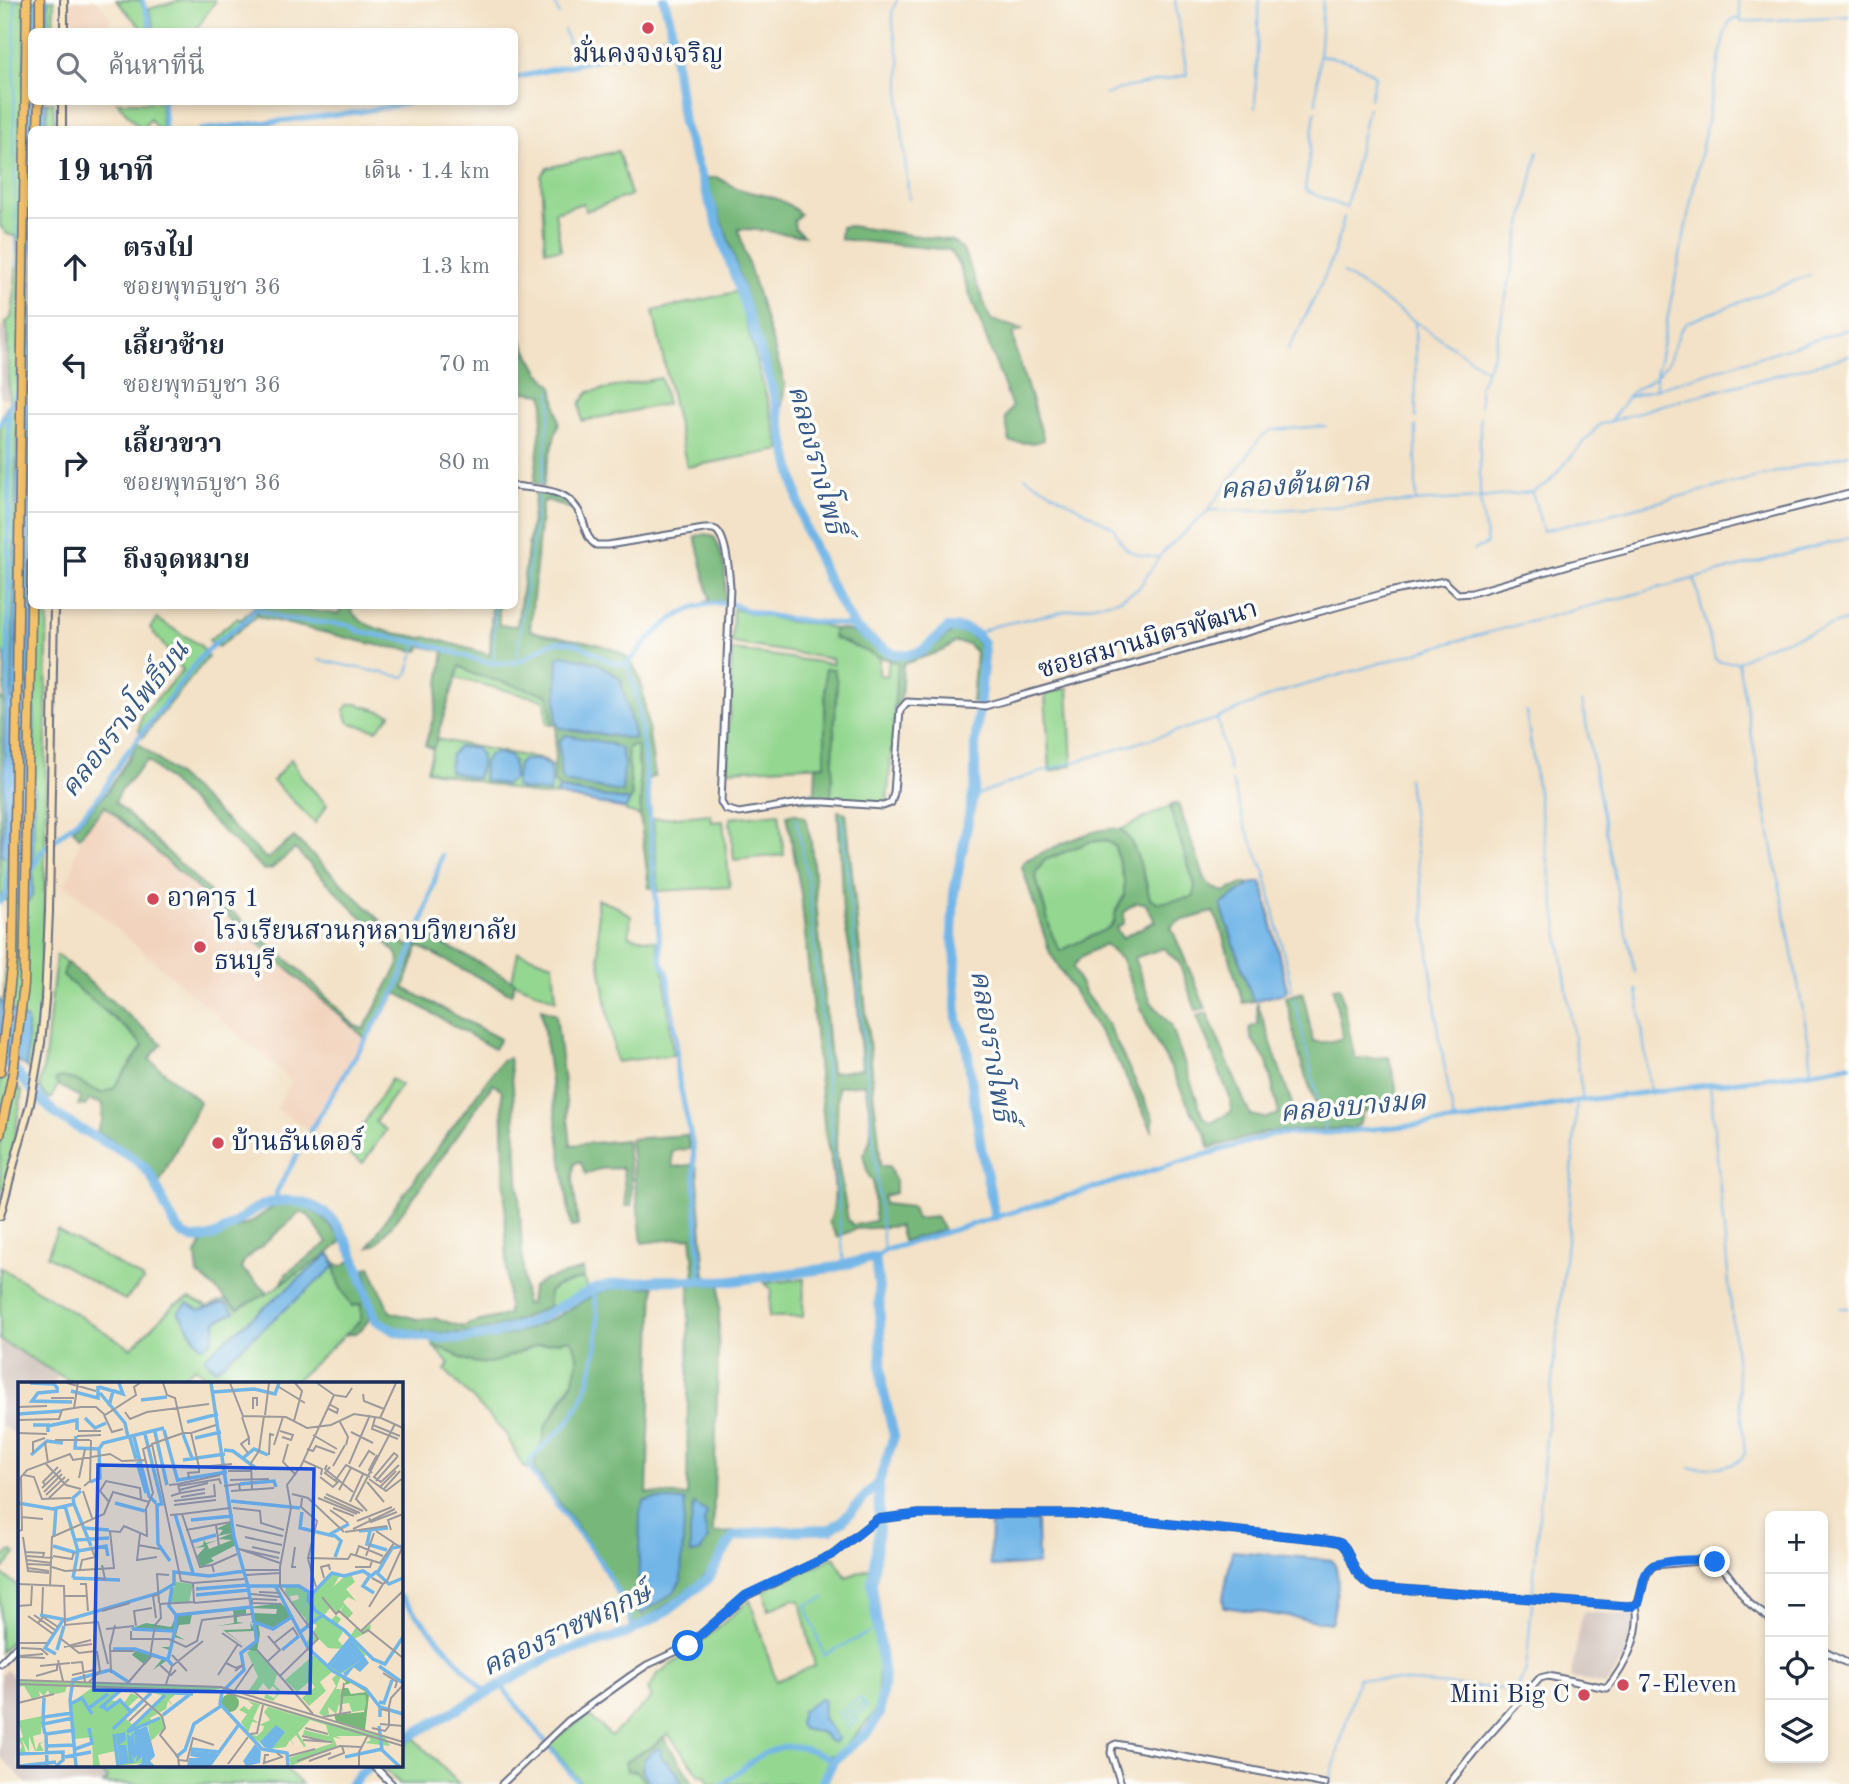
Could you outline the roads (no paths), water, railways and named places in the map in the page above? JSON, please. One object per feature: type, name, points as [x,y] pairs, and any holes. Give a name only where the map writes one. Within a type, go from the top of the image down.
[{"type":"highway","points":[[0,1072],[13,958],[27,0]]},
{"type":"highway","points":[[40,0],[40,28]]},
{"type":"highway","points":[[38,105],[38,126]]},
{"type":"highway","points":[[0,1135],[13,1073],[24,985],[31,609]]},
{"type":"main road","points":[[64,0],[64,28]]},
{"type":"main road","points":[[62,105],[62,126]]},
{"type":"main road","points":[[0,1216],[23,1135],[41,1043],[50,887],[54,609]]},
{"type":"street","name":"ซอยสมานมิตรพัฒนา","points":[[518,487],[544,490],[574,502],[588,537],[596,545],[713,529],[718,533],[729,562],[720,789],[723,807],[731,811],[754,811],[806,802],[887,805],[893,798],[900,710],[904,703],[911,701],[985,706],[1390,592],[1440,581],[1446,582],[1460,594],[1479,592],[1501,583],[1546,574],[1597,558],[1849,494]]},
{"type":"street","points":[[502,1784],[538,1746],[568,1721],[647,1665],[688,1646],[746,1595],[833,1554],[877,1519],[885,1517],[919,1514],[1074,1514],[1317,1539],[1343,1546],[1356,1573],[1373,1587],[1537,1601],[1636,1605]]},
{"type":"street","points":[[1449,1784],[1541,1678],[1549,1676],[1606,1688],[1630,1653],[1637,1618],[1636,1605],[1641,1597],[1647,1572],[1654,1565],[1711,1560],[1731,1578],[1753,1607],[1765,1615]]},
{"type":"street","points":[[0,1663],[18,1645]]},
{"type":"street","points":[[1828,1654],[1849,1664]]},
{"type":"street","points":[[1121,1784],[1111,1753],[1112,1746],[1116,1744],[1325,1784]]},
{"type":"street","points":[[374,1766],[392,1784]]},
{"type":"water","points":[[25,0],[48,0],[48,28],[28,28],[28,105],[47,105],[46,126],[28,126],[28,270],[22,270]]},
{"type":"water","points":[[28,282],[28,609],[35,609],[33,893],[29,901],[19,904],[8,899],[8,859],[1,854],[4,703],[12,699],[20,284]]},
{"type":"water","points":[[564,655],[597,663],[620,678],[635,739],[561,728],[556,723],[558,657]]},
{"type":"water","points":[[566,735],[608,743],[621,749],[624,766],[622,792],[565,782],[561,777],[559,741]]},
{"type":"water","points":[[458,747],[475,748],[481,755],[477,778],[449,771],[451,755]]},
{"type":"water","points":[[498,753],[509,756],[513,761],[514,779],[505,785],[483,780],[484,762],[489,755]]},
{"type":"water","points":[[523,760],[539,760],[549,765],[552,784],[549,793],[515,786],[518,764]]},
{"type":"water","points":[[561,789],[630,801],[625,809],[557,795]]},
{"type":"water","points":[[1262,882],[1287,990],[1285,993],[1253,1001],[1221,905],[1251,884]]},
{"type":"water","points":[[0,999],[4,1005],[27,1020],[27,1067],[0,1051]]},
{"type":"water","points":[[328,1255],[332,1257],[334,1267],[216,1369],[205,1359],[206,1356]]},
{"type":"water","points":[[188,1303],[199,1310],[225,1303],[235,1312],[216,1321],[211,1341],[201,1346],[179,1314]]},
{"type":"water","points":[[644,1501],[685,1501],[681,1581],[674,1592],[642,1614],[638,1610],[640,1512]]},
{"type":"water","points":[[694,1504],[707,1512],[704,1522],[708,1539],[701,1551],[690,1554],[690,1531]]},
{"type":"water","points":[[993,1521],[1037,1521],[1038,1564],[990,1565]]},
{"type":"water","points":[[1232,1551],[1332,1560],[1338,1581],[1332,1621],[1330,1623],[1224,1607],[1223,1598]]},
{"type":"water","points":[[820,1699],[824,1700],[823,1718],[838,1739],[835,1743],[820,1732],[802,1729],[799,1724],[802,1711]]},
{"type":"water","points":[[658,1748],[661,1749],[661,1757],[677,1772],[682,1784],[650,1783],[642,1770],[644,1759]]},
{"type":"waterway","points":[[15,0],[17,267]]},
{"type":"waterway","points":[[142,0],[152,28]]},
{"type":"waterway","points":[[554,0],[559,15]]},
{"type":"waterway","name":"คลองรางโพธิ์","points":[[664,0],[670,22],[683,123],[772,386],[804,525],[828,580],[854,627],[894,654],[909,655],[922,651],[948,628],[967,629],[976,634],[983,643],[975,747],[975,785],[954,893],[952,935],[956,959],[957,1020],[966,1042],[981,1147],[995,1216]]},
{"type":"waterway","points":[[897,0],[892,12],[900,61],[900,111],[909,199]]},
{"type":"waterway","points":[[1105,95],[1120,89],[1187,75],[1175,0]]},
{"type":"waterway","points":[[1255,108],[1259,0]]},
{"type":"waterway","points":[[1316,103],[1323,0]]},
{"type":"waterway","points":[[1738,0],[1741,22],[1849,16]]},
{"type":"waterway","points":[[1656,389],[1656,376],[1724,36],[1729,22],[1741,17]]},
{"type":"waterway","points":[[564,30],[576,65]]},
{"type":"waterway","points":[[518,77],[626,53],[671,34]]},
{"type":"waterway","points":[[1320,56],[1363,67],[1375,76],[1370,99]]},
{"type":"waterway","points":[[163,105],[165,126]]},
{"type":"waterway","points":[[235,126],[398,105]]},
{"type":"waterway","points":[[1315,112],[1305,190],[1346,208],[1368,108]]},
{"type":"waterway","points":[[1480,406],[1480,385],[1493,355],[1538,151]]},
{"type":"waterway","points":[[1288,349],[1328,269],[1344,217]]},
{"type":"waterway","points":[[1343,273],[1487,370]]},
{"type":"waterway","points":[[1658,374],[1669,361],[1680,331],[1688,322],[1810,275]]},
{"type":"waterway","points":[[1415,322],[1416,418]]},
{"type":"waterway","points":[[1629,397],[1849,329]]},
{"type":"waterway","name":"คลองต้นตาล","points":[[1534,491],[1548,483],[1599,425],[1659,406],[1849,356]]},
{"type":"waterway","points":[[1611,420],[1631,393],[1654,378]]},
{"type":"waterway","points":[[0,424],[21,387]]},
{"type":"waterway","points":[[541,485],[551,405],[550,391]]},
{"type":"waterway","points":[[8,707],[9,405]]},
{"type":"waterway","points":[[1474,550],[1487,544],[1480,498],[1480,418]]},
{"type":"waterway","points":[[1209,509],[1260,438],[1271,430],[1326,426]]},
{"type":"waterway","points":[[1416,426],[1416,501]]},
{"type":"waterway","name":"คลองต้นตาล","points":[[976,634],[994,626],[1118,600],[1138,589],[1162,553],[1209,510],[1260,511],[1480,498],[1532,492],[1543,531],[1849,454]]},
{"type":"waterway","points":[[1025,477],[1114,528],[1121,543],[1130,552],[1159,557]]},
{"type":"waterway","points":[[516,663],[539,494]]},
{"type":"waterway","points":[[972,797],[1025,777],[1213,720],[1281,692],[1460,640],[1849,538]]},
{"type":"waterway","points":[[1694,578],[1715,659],[1721,662],[1738,662],[1764,647],[1849,620]]},
{"type":"waterway","name":"คลองรางโพธิ์บน","points":[[258,609],[284,619],[349,625],[359,631],[433,646],[480,661],[500,663],[518,662],[550,643],[569,642],[612,662],[627,664],[672,620],[698,606],[714,603],[730,604],[787,619],[854,627]]},
{"type":"waterway","name":"คลองรางโพธิ์บน","points":[[28,872],[34,868],[40,853],[82,816],[101,794],[122,759],[200,658],[215,643],[249,618],[254,609]]},
{"type":"waterway","points":[[494,609],[494,663]]},
{"type":"waterway","points":[[319,660],[403,677],[407,675],[417,643]]},
{"type":"waterway","points":[[1738,662],[1810,1050],[1811,1072]]},
{"type":"waterway","points":[[627,664],[636,692],[645,761],[661,960],[667,972],[676,1037],[677,1072],[693,1146],[701,1281]]},
{"type":"waterway","points":[[1582,701],[1635,972]]},
{"type":"waterway","points":[[1526,711],[1583,1100]]},
{"type":"waterway","points":[[1217,719],[1230,772]]},
{"type":"waterway","points":[[1408,778],[1438,1028],[1454,1121]]},
{"type":"waterway","points":[[1232,781],[1245,826],[1265,872],[1292,990]]},
{"type":"waterway","points":[[796,818],[809,887],[844,1265]]},
{"type":"waterway","points":[[842,818],[884,1251]]},
{"type":"waterway","points":[[7,889],[8,853]]},
{"type":"waterway","points":[[310,1131],[397,988],[423,920],[442,855]]},
{"type":"waterway","name":"คลองรางโพธิ์บน","points":[[0,902],[12,884]]},
{"type":"waterway","points":[[1637,989],[1650,1091]]},
{"type":"waterway","points":[[1294,998],[1326,1133]]},
{"type":"waterway","points":[[6,1050],[9,1064]]},
{"type":"waterway","points":[[0,1055],[59,1116],[119,1149],[140,1164],[153,1180],[175,1226],[186,1236],[196,1239],[215,1235],[257,1208],[280,1201],[304,1203],[325,1213],[334,1221],[347,1241],[376,1320],[395,1331],[422,1337],[461,1339],[491,1335],[529,1323],[592,1290],[608,1285],[659,1280],[732,1281],[831,1268],[875,1257],[879,1289],[882,1385],[894,1436],[879,1482],[879,1528],[872,1584],[884,1678],[879,1714],[869,1731],[833,1761],[822,1784]]},
{"type":"waterway","name":"คลองบางมด","points":[[875,1257],[886,1250],[1274,1134],[1328,1133],[1463,1121],[1577,1101],[1849,1065]]},
{"type":"waterway","points":[[1690,1468],[1729,1465],[1736,1463],[1745,1453],[1710,1083]]},
{"type":"waterway","points":[[1532,1597],[1568,1231],[1577,1101]]},
{"type":"waterway","points":[[275,1202],[277,1191],[306,1139]]},
{"type":"waterway","points":[[592,1290],[598,1321],[597,1339],[585,1392],[570,1420],[529,1464],[533,1473],[598,1558],[626,1607],[634,1630]]},
{"type":"waterway","points":[[1840,1308],[1849,1308]]},
{"type":"waterway","name":"คลองราชพฤกษ์","points":[[402,1740],[554,1655],[626,1634],[665,1612],[708,1579],[733,1537],[760,1532],[831,1529],[879,1482]]},
{"type":"waterway","points":[[402,1598],[485,1692]]},
{"type":"waterway","points":[[825,1598],[806,1605],[824,1655],[871,1632]]},
{"type":"waterway","points":[[1329,1784],[1358,1678],[1516,1690],[1526,1671],[1532,1602]]},
{"type":"waterway","points":[[500,1684],[579,1784]]},
{"type":"waterway","points":[[837,1714],[860,1698],[867,1707],[843,1724]]},
{"type":"waterway","points":[[839,1719],[863,1704]]},
{"type":"waterway","points":[[845,1730],[858,1721],[855,1717]]},
{"type":"waterway","points":[[723,1784],[750,1762],[774,1749],[800,1748],[833,1761]]},
{"type":"waterway","name":"คลองราชพฤกษ์","points":[[351,1784],[369,1766]]},
{"type":"place","name":"มั่นคงจงเจริญ","points":[[648,28]]},
{"type":"place","name":"อาคาร 1","points":[[153,899]]},
{"type":"place","name":"โรงเรียนสวนกุหลาบวิทยาลัย ธนบุรี","points":[[200,947]]},
{"type":"place","name":"บ้านธันเดอร์","points":[[218,1143]]},
{"type":"place","name":"7-Eleven","points":[[1623,1685]]},
{"type":"place","name":"Mini Big C","points":[[1584,1695]]}]
